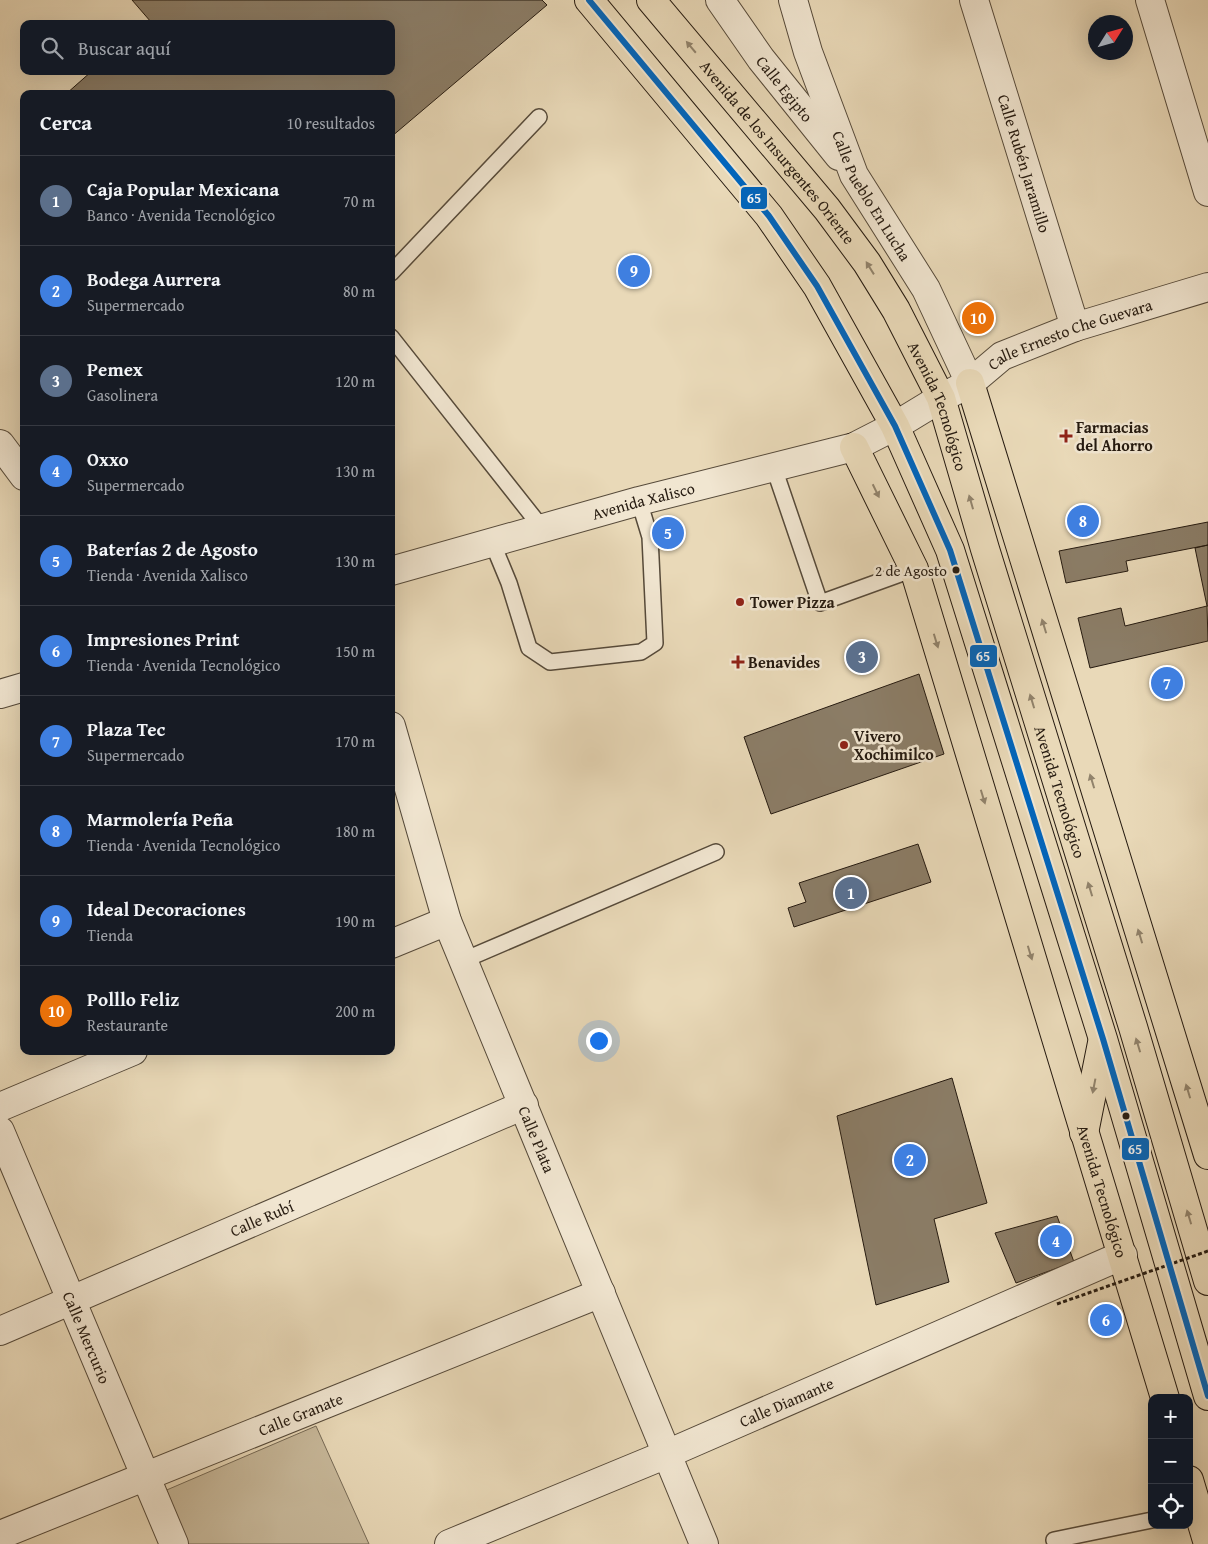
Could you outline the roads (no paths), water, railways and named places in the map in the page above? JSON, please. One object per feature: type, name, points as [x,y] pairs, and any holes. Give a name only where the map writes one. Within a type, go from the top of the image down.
[{"type":"main road","name":"Avenida Tecnológico","points":[[590,0],[768,216],[818,286],[895,426],[950,550],[1103,1039],[1208,1396]]},
{"type":"main road","name":"Avenida de los Insurgentes Oriente","points":[[651,0],[827,209],[867,263],[896,310]]},
{"type":"main road","name":"Avenida Tecnológico","points":[[896,310],[941,398],[985,549],[1208,1281]]},
{"type":"main road","points":[[970,383],[1208,1155]]},
{"type":"main road","name":"Avenida Tecnológico","points":[[854,447],[914,569],[1164,1394]]},
{"type":"main road","points":[[1084,1133],[1103,1039]]},
{"type":"main road","points":[[1190,1484],[1194,1511],[1208,1544]]},
{"type":"street","name":"Calle Egipto","points":[[720,0],[761,59],[854,175]]},
{"type":"street","name":"Calle Pueblo En Lucha","points":[[793,0],[808,52],[854,175],[926,289],[970,383]]},
{"type":"street","name":"Calle Rubén Jaramillo","points":[[974,0],[1074,327]]},
{"type":"street","points":[[1150,0],[1208,192]]},
{"type":"street","name":"Calle Ernesto Che Guevara","points":[[895,426],[970,383],[1002,356],[1074,327],[1208,287]]},
{"type":"street","name":"Avenida Xalisco","points":[[395,569],[639,501],[854,447],[895,426]]},
{"type":"street","points":[[0,444],[20,471]]},
{"type":"street","points":[[0,694],[20,688]]},
{"type":"street","name":"Calle Plata","points":[[395,740],[447,921],[704,1544]]},
{"type":"street","points":[[395,942],[447,921]]},
{"type":"street","points":[[0,1107],[124,1055]]},
{"type":"street","name":"Calle Rubí","points":[[0,1331],[524,1105]]},
{"type":"street","name":"Calle Mercurio","points":[[0,1131],[174,1544]]},
{"type":"street","name":"Calle Diamante","points":[[449,1544],[667,1454],[1123,1255]]},
{"type":"street","name":"Calle Granate","points":[[0,1535],[601,1293]]},
{"type":"lane","points":[[395,269],[539,117]]},
{"type":"lane","points":[[395,342],[542,528]]},
{"type":"lane","points":[[774,468],[820,603],[914,569]]},
{"type":"lane","points":[[492,542],[509,583],[529,648],[550,662],[641,652],[655,643],[650,538],[639,501]]},
{"type":"lane","points":[[464,960],[716,852]]},
{"type":"lane","points":[[1054,1540],[1148,1521]]},
{"type":"place","name":"Ideal Decoraciones","points":[[634,271]]},
{"type":"place","name":"Polllo Feliz","points":[[978,318]]},
{"type":"place","name":"Farmacias del Ahorro","points":[[1066,436]]},
{"type":"place","name":"Marmolería Peña","points":[[1083,521]]},
{"type":"place","name":"Baterías 2 de Agosto","points":[[668,533]]},
{"type":"place","name":"2 de Agosto","points":[[956,570]]},
{"type":"place","name":"Tower Pizza","points":[[740,602]]},
{"type":"place","name":"Pemex","points":[[862,657]]},
{"type":"place","name":"Benavides","points":[[738,662]]},
{"type":"place","name":"Plaza Tec","points":[[1167,683]]},
{"type":"place","name":"Vivero Xochimilco","points":[[844,745]]},
{"type":"place","name":"Caja Popular Mexicana","points":[[851,893]]},
{"type":"place","name":"Bodega Aurrera","points":[[910,1160]]},
{"type":"place","name":"Oxxo","points":[[1056,1241]]},
{"type":"place","name":"Impresiones Print","points":[[1106,1320]]}]
